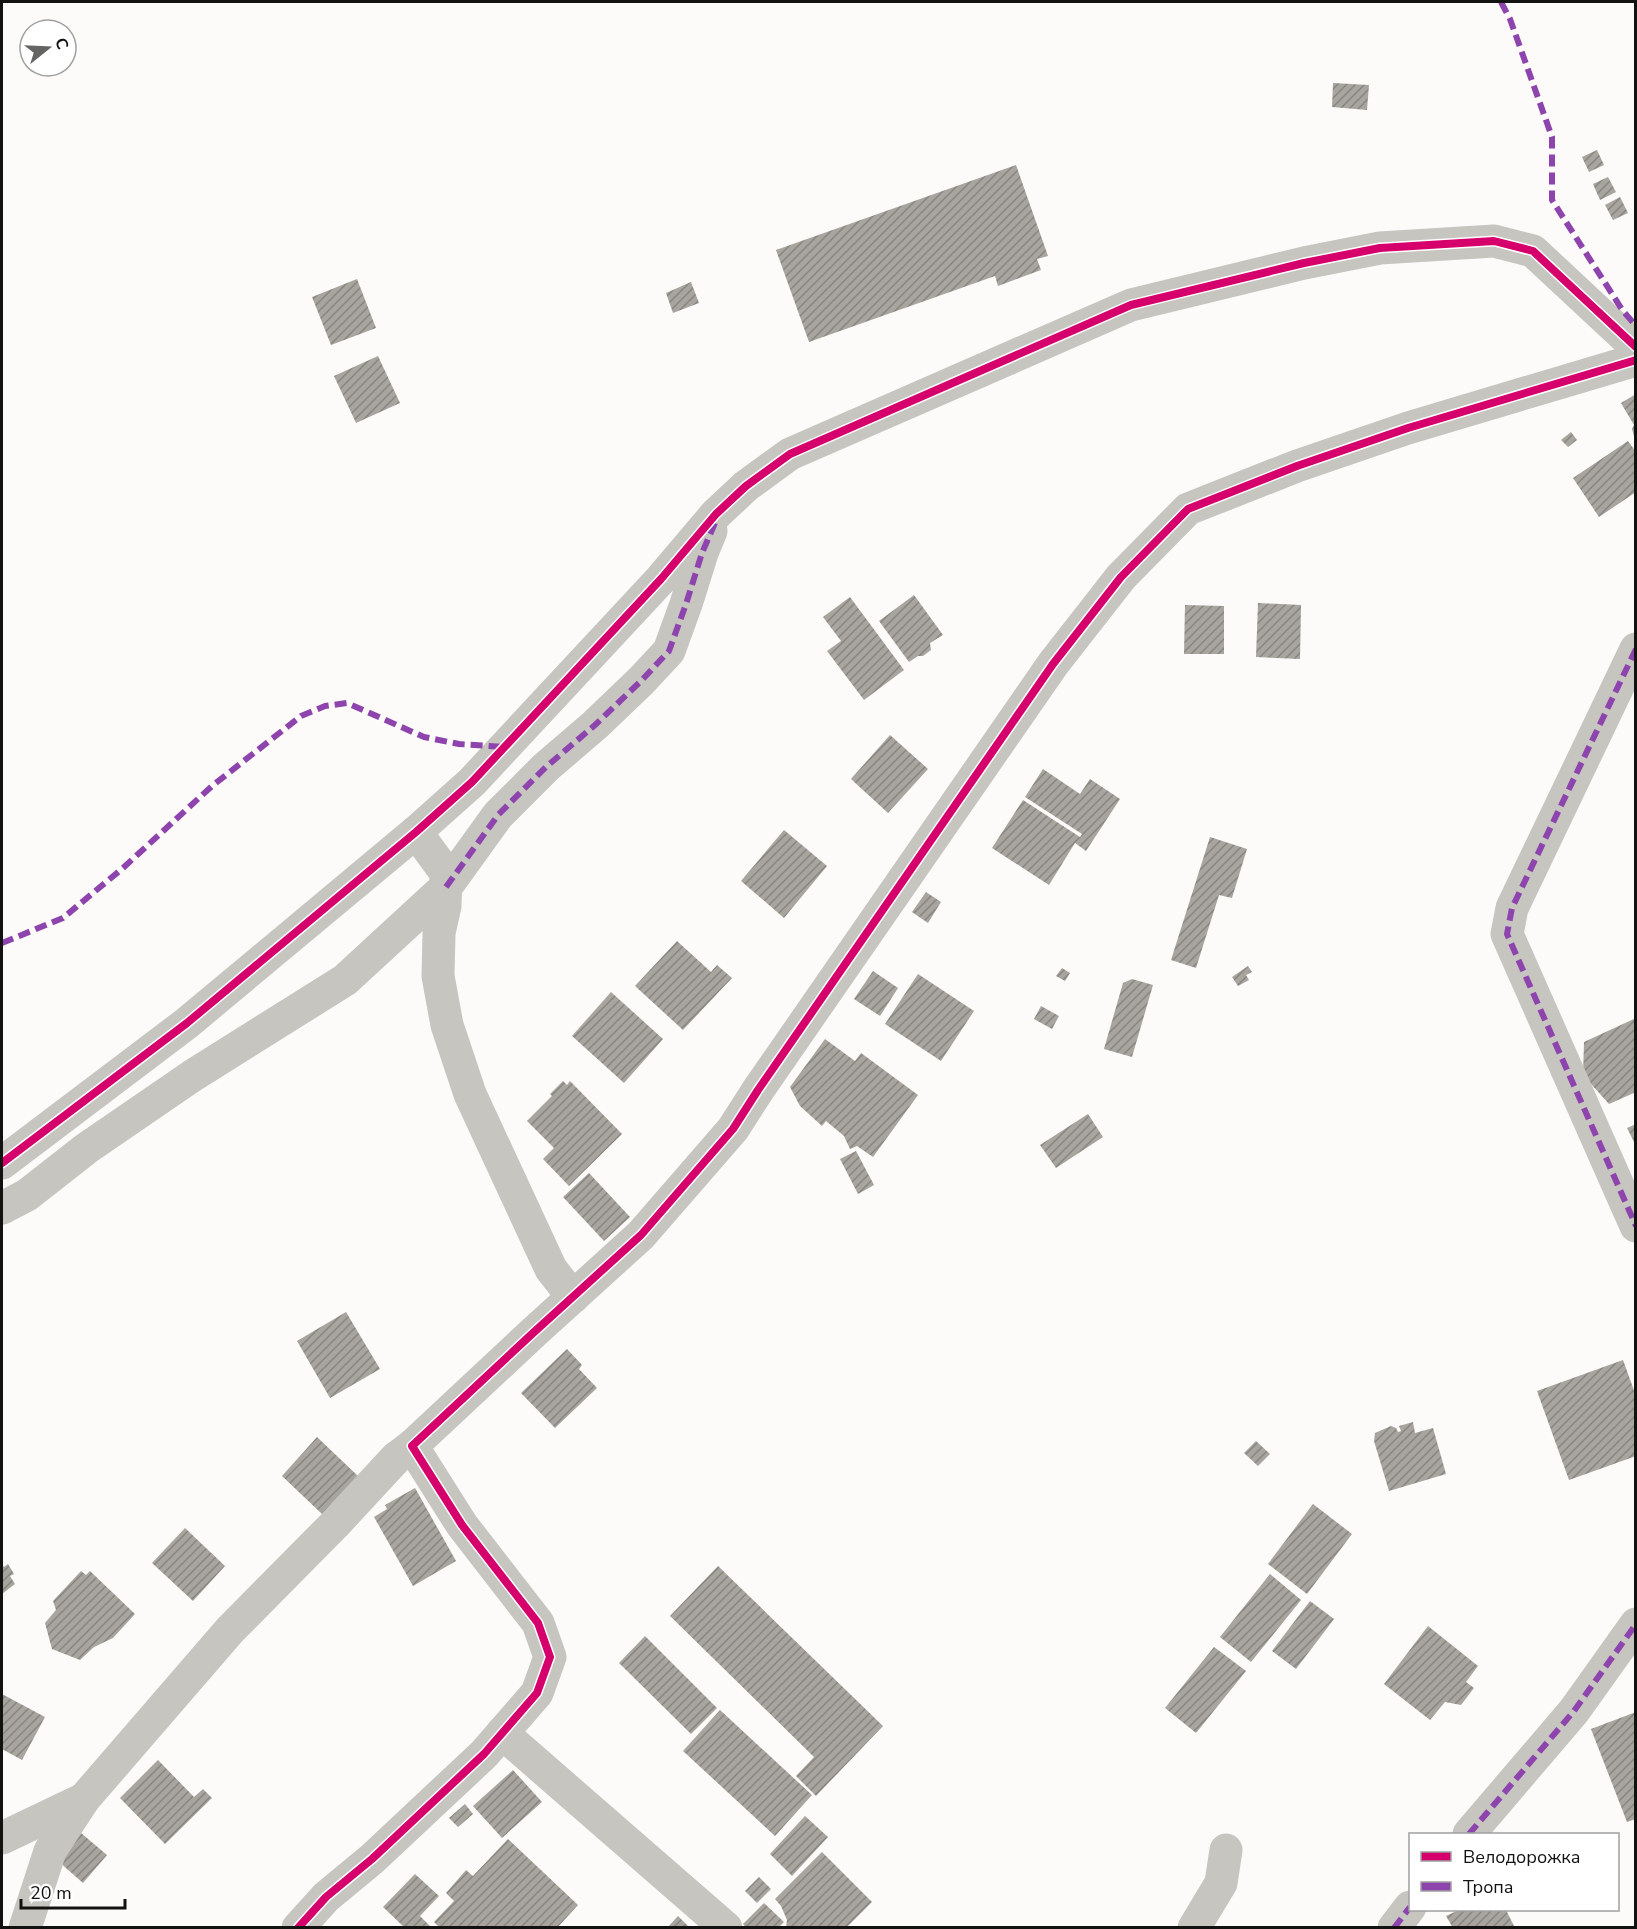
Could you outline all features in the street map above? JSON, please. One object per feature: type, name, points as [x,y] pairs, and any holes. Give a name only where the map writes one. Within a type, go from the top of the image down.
[{"type":"street","points":[[2,1163],[188,1023],[416,832],[472,782],[661,579],[721,509],[746,486],[790,454],[1131,305],[1304,263],[1380,248],[1494,241],[1533,251],[1635,347]]},
{"type":"street","points":[[25,1928],[50,1851],[84,1799],[230,1630],[335,1524],[396,1458],[412,1446],[641,1235],[733,1130],[764,1081],[1053,664],[1121,577],[1188,509],[1297,466],[1408,428],[1635,360]]},
{"type":"street","points":[[2,1208],[27,1195],[87,1148],[192,1076],[345,980],[446,887],[498,815],[641,681],[669,651],[702,553],[721,509]]},
{"type":"street","points":[[1635,649],[1512,908],[1507,934],[1635,1226]]},
{"type":"street","points":[[517,734],[559,756]]},
{"type":"street","points":[[416,832],[446,873],[445,906],[439,933],[438,976],[447,1025],[470,1094],[551,1269],[573,1297]]},
{"type":"street","points":[[298,1928],[326,1897],[372,1859],[484,1754],[537,1693],[550,1657],[538,1623],[462,1526],[412,1446]]},
{"type":"street","points":[[1470,1833],[1574,1712],[1635,1624]]},
{"type":"street","points":[[502,1733],[726,1928]]},
{"type":"street","points":[[2,1838],[84,1799]]},
{"type":"street","points":[[1194,1928],[1221,1883],[1226,1850]]},
{"type":"street","points":[[1394,1928],[1409,1908]]},
{"type":"building","points":[[1333,83],[1369,85],[1367,110],[1332,107]]},
{"type":"building","points":[[1597,150],[1604,165],[1589,172],[1582,157]]},
{"type":"building","points":[[1016,165],[1048,256],[1037,259],[1041,270],[998,286],[995,276],[809,342],[776,250]]},
{"type":"building","points":[[1608,177],[1616,192],[1600,200],[1593,184]]},
{"type":"building","points":[[1620,197],[1628,213],[1613,220],[1605,205]]},
{"type":"building","points":[[357,279],[376,328],[331,345],[312,297]]},
{"type":"building","points":[[691,282],[699,303],[673,313],[666,293]]},
{"type":"building","points":[[378,356],[400,403],[356,423],[334,376]]},
{"type":"building","points":[[1636,394],[1635,440],[1632,429],[1634,425],[1621,403]]},
{"type":"building","points":[[1571,432],[1577,440],[1568,447],[1561,440]]},
{"type":"building","points":[[1628,441],[1636,452],[1636,492],[1599,517],[1573,478]]},
{"type":"building","points":[[914,595],[943,635],[930,643],[931,650],[909,662],[879,621]]},
{"type":"building","points":[[850,597],[904,670],[864,700],[827,651],[841,641],[823,617]]},
{"type":"building","points":[[1258,603],[1301,605],[1300,659],[1256,657]]},
{"type":"building","points":[[1185,605],[1224,606],[1224,654],[1184,654]]},
{"type":"building","points":[[890,735],[928,769],[888,813],[851,779]]},
{"type":"building","points":[[1043,769],[1080,794],[1090,779],[1120,799],[1086,851],[1075,843],[1049,885],[992,848],[1023,800],[1080,837],[1082,834],[1025,797]]},
{"type":"building","points":[[784,830],[827,866],[784,918],[741,881]]},
{"type":"building","points":[[1210,837],[1247,849],[1232,898],[1219,895],[1196,968],[1171,960]]},
{"type":"building","points":[[926,892],[941,902],[928,923],[912,912]]},
{"type":"building","points":[[677,941],[711,972],[717,965],[732,978],[683,1030],[635,986]]},
{"type":"building","points":[[1248,966],[1252,972],[1246,975],[1249,980],[1238,986],[1232,977]]},
{"type":"building","points":[[1062,968],[1070,973],[1065,981],[1056,976]]},
{"type":"building","points":[[873,971],[898,988],[880,1016],[854,999]]},
{"type":"building","points":[[918,974],[974,1011],[941,1061],[885,1024]]},
{"type":"building","points":[[1132,979],[1153,985],[1132,1057],[1104,1049],[1123,983]]},
{"type":"building","points":[[611,992],[663,1039],[624,1083],[572,1036]]},
{"type":"building","points":[[1041,1006],[1059,1016],[1052,1029],[1034,1019]]},
{"type":"building","points":[[1636,1018],[1636,1092],[1609,1104],[1583,1075],[1584,1042]]},
{"type":"building","points":[[825,1039],[855,1061],[861,1053],[918,1095],[873,1157],[857,1146],[850,1149],[844,1136],[826,1121],[822,1126],[800,1106],[790,1087]]},
{"type":"building","points":[[563,1081],[567,1085],[570,1081],[622,1134],[569,1186],[543,1159],[554,1148],[527,1121],[552,1096],[550,1094]]},
{"type":"building","points":[[1088,1114],[1103,1137],[1056,1168],[1040,1145]]},
{"type":"building","points":[[1636,1124],[1636,1146],[1627,1128]]},
{"type":"building","points":[[856,1151],[874,1185],[858,1194],[840,1159]]},
{"type":"building","points":[[589,1173],[630,1217],[604,1241],[563,1197]]},
{"type":"building","points":[[346,1312],[380,1369],[330,1398],[297,1341]]},
{"type":"building","points":[[567,1349],[582,1365],[579,1369],[597,1388],[555,1428],[521,1393]]},
{"type":"building","points":[[1623,1360],[1636,1396],[1636,1456],[1569,1480],[1537,1391]]},
{"type":"building","points":[[1413,1422],[1415,1433],[1433,1428],[1446,1474],[1389,1491],[1374,1441],[1375,1433],[1391,1426],[1398,1432],[1401,1431],[1399,1426]]},
{"type":"building","points":[[317,1437],[358,1476],[322,1514],[282,1476]]},
{"type":"building","points":[[1256,1441],[1270,1454],[1258,1466],[1244,1453]]},
{"type":"building","points":[[415,1488],[456,1561],[413,1586],[374,1517],[387,1509],[385,1505]]},
{"type":"building","points":[[1313,1504],[1352,1534],[1307,1594],[1268,1564]]},
{"type":"building","points":[[185,1528],[225,1566],[193,1601],[152,1563]]},
{"type":"building","points":[[2,1564],[4,1567],[8,1564],[14,1574],[10,1576],[15,1584],[2,1594]]},
{"type":"building","points":[[718,1566],[883,1726],[816,1796],[796,1776],[814,1757],[670,1616]]},
{"type":"building","points":[[81,1571],[86,1575],[90,1571],[135,1614],[113,1638],[94,1647],[80,1660],[52,1649],[45,1623],[56,1610],[53,1601]]},
{"type":"building","points":[[1270,1574],[1301,1600],[1251,1662],[1220,1637]]},
{"type":"building","points":[[1310,1601],[1334,1619],[1296,1669],[1272,1651]]},
{"type":"building","points":[[1428,1626],[1478,1666],[1466,1682],[1474,1688],[1461,1705],[1445,1702],[1430,1720],[1384,1684]]},
{"type":"building","points":[[645,1636],[717,1708],[691,1734],[619,1663]]},
{"type":"building","points":[[1214,1647],[1246,1671],[1196,1733],[1165,1708]]},
{"type":"building","points":[[2,1694],[45,1717],[22,1760],[2,1749]]},
{"type":"building","points":[[720,1710],[812,1795],[775,1836],[683,1751]]},
{"type":"building","points":[[1636,1712],[1636,1819],[1627,1822],[1591,1729]]},
{"type":"building","points":[[158,1760],[194,1797],[203,1789],[212,1798],[165,1844],[120,1798]]},
{"type":"building","points":[[513,1770],[542,1802],[502,1838],[473,1806]]},
{"type":"building","points":[[465,1804],[473,1814],[458,1827],[449,1818]]},
{"type":"building","points":[[805,1816],[828,1837],[792,1876],[770,1854]]},
{"type":"building","points":[[81,1833],[107,1855],[83,1883],[58,1861]]},
{"type":"building","points":[[508,1839],[578,1905],[557,1928],[440,1928],[434,1922],[454,1901],[446,1893],[466,1870],[473,1876]]},
{"type":"building","points":[[822,1852],[872,1902],[846,1928],[786,1928],[787,1920],[775,1899]]},
{"type":"building","points":[[415,1874],[439,1896],[420,1916],[432,1928],[405,1928],[383,1907]]},
{"type":"building","points":[[759,1877],[771,1889],[757,1903],[745,1891]]},
{"type":"building","points":[[764,1903],[784,1922],[778,1928],[746,1928],[743,1924]]},
{"type":"building","points":[[1457,1911],[1506,1911],[1515,1928],[1453,1928],[1446,1916]]},
{"type":"building","points":[[678,1916],[690,1928],[667,1928]]},
{"type":"marked path","points":[[1501,2],[1510,19],[1552,137],[1552,200],[1623,311],[1636,326]]},
{"type":"marked path","points":[[446,887],[498,815],[546,767],[641,681],[669,651],[702,553],[715,523]]},
{"type":"marked path","points":[[1636,649],[1512,908],[1507,934],[1636,1226]]},
{"type":"marked path","points":[[2,943],[63,918],[123,868],[212,786],[301,716],[325,706],[347,703],[424,737],[459,744],[504,747]]},
{"type":"marked path","points":[[1470,1833],[1574,1711],[1636,1624]]},
{"type":"marked path","points":[[1394,1928],[1409,1908]]},
{"type":"cycle path","points":[[2,1163],[187,1023],[416,832],[472,782],[661,579],[716,514],[746,486],[790,454],[1131,305],[1304,263],[1380,248],[1494,241],[1533,251],[1636,347]]},
{"type":"cycle path","points":[[298,1928],[326,1897],[372,1859],[484,1754],[537,1693],[550,1657],[538,1623],[462,1525],[412,1446],[641,1235],[733,1129],[1053,664],[1121,577],[1188,509],[1297,466],[1408,428],[1636,360]]}]
